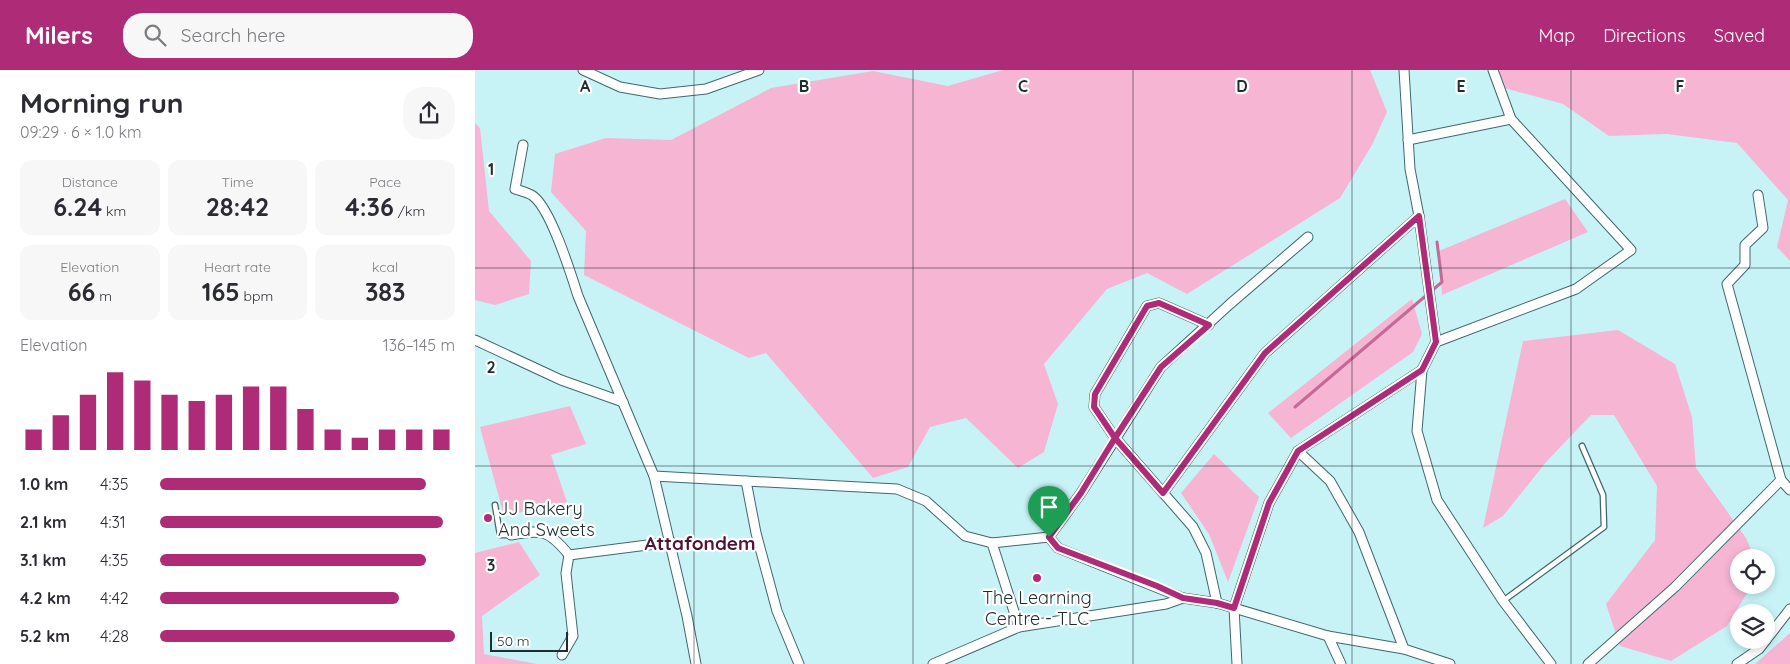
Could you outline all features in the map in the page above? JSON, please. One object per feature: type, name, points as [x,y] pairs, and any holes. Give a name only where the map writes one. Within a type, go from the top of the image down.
[{"type":"street","points":[[583,70],[620,87],[660,94],[706,89],[759,70]]},
{"type":"street","points":[[1404,70],[1410,169],[1419,216],[1436,342],[1422,370],[1417,431],[1437,500],[1503,602],[1551,664]]},
{"type":"street","points":[[1436,342],[1575,289],[1631,250],[1511,119],[1493,70]]},
{"type":"street","points":[[1408,140],[1511,119]]},
{"type":"street","points":[[523,145],[515,189],[534,196],[548,215],[578,296],[654,476],[671,542],[695,664]]},
{"type":"street","points":[[1758,195],[1763,228],[1745,245],[1745,265],[1727,284],[1781,480],[1790,490]]},
{"type":"street","points":[[1163,493],[1265,353],[1419,216]]},
{"type":"street","points":[[654,476],[897,489],[926,501],[965,536],[992,543],[1049,537],[1081,493],[1161,367],[1308,237]]},
{"type":"street","points":[[1209,325],[1159,303],[1147,306],[1095,394],[1094,407],[1115,438],[1193,528],[1206,552],[1217,603]]},
{"type":"street","points":[[475,340],[561,380],[623,402]]},
{"type":"street","points":[[1237,664],[1234,608],[1269,503],[1298,451],[1422,370]]},
{"type":"street","points":[[1298,451],[1330,481],[1359,532],[1404,649]]},
{"type":"street","points":[[1588,664],[1675,587],[1781,480]]},
{"type":"street","points":[[746,481],[756,533],[777,611],[799,664]]},
{"type":"street","points":[[511,535],[530,532],[547,533],[559,542],[569,555],[566,573],[573,636],[563,655]]},
{"type":"street","points":[[1049,537],[1058,548],[1183,598],[1217,603],[1328,636],[1404,649],[1450,664]]},
{"type":"street","points":[[569,555],[671,542]]},
{"type":"street","points":[[992,543],[1019,627]]},
{"type":"street","points":[[933,664],[1019,627],[1167,604],[1183,598]]},
{"type":"street","points":[[1775,628],[1790,609]]},
{"type":"street","points":[[1328,636],[1341,664]]},
{"type":"street","points":[[1737,664],[1759,649]]},
{"type":"lane","points":[[1503,602],[1603,527],[1603,495],[1582,446]]},
{"type":"lane","points":[[495,505],[500,535],[511,535]]},
{"type":"shaded area","points":[[1003,70],[1370,70],[1387,112],[1372,145],[1340,198],[1187,294],[1147,273],[1107,289],[1044,364],[1058,404],[1044,452],[1018,468],[966,418],[930,427],[908,467],[873,478],[766,353],[749,358],[584,275],[586,231],[551,192],[555,154],[606,138],[671,140],[771,88],[873,71],[948,86]]},
{"type":"shaded area","points":[[1488,70],[1790,70],[1790,261],[1777,247],[1788,200],[1737,143],[1667,134],[1609,136],[1563,104],[1497,86]]},
{"type":"shaded area","points":[[475,123],[480,128],[489,211],[531,261],[529,294],[495,305],[475,300]]},
{"type":"shaded area","points":[[1565,199],[1588,232],[1442,295],[1439,251]]},
{"type":"shaded area","points":[[1412,299],[1422,334],[1413,352],[1291,438],[1268,413]]},
{"type":"shaded area","points":[[1618,330],[1675,364],[1692,417],[1696,468],[1746,538],[1751,549],[1730,549],[1730,594],[1747,594],[1740,604],[1730,604],[1730,621],[1727,626],[1671,661],[1620,646],[1606,604],[1655,540],[1657,486],[1614,415],[1591,415],[1547,461],[1503,516],[1483,528],[1523,341]]},
{"type":"shaded area","points":[[570,406],[586,444],[551,455],[567,502],[504,516],[480,427]]},
{"type":"shaded area","points":[[1214,454],[1259,497],[1228,582],[1209,534],[1181,493]]},
{"type":"shaded area","points":[[519,542],[540,575],[482,616],[484,654],[537,664],[475,664],[475,553]]},
{"type":"shaded area","points":[[1790,633],[1790,664],[1755,664],[1772,649],[1775,649],[1775,646]]},
{"type":"waterway","points":[[1295,407],[1442,282],[1437,242]]},
{"type":"place","name":"JJ Bakery And Sweets","points":[[488,518]]},
{"type":"place","name":"The Learning Centre - TLC","points":[[1037,578]]},
{"type":"district","name":"Attafondem","points":[[700,543]]},
{"type":"route","points":[[1049,537],[1058,548],[1183,598],[1217,603],[1234,608],[1269,503],[1298,451],[1422,370],[1436,342],[1419,216],[1265,353],[1163,493],[1115,438],[1161,367],[1209,325],[1159,303],[1147,306],[1095,394],[1094,407],[1115,438],[1081,493],[1049,537]]}]
